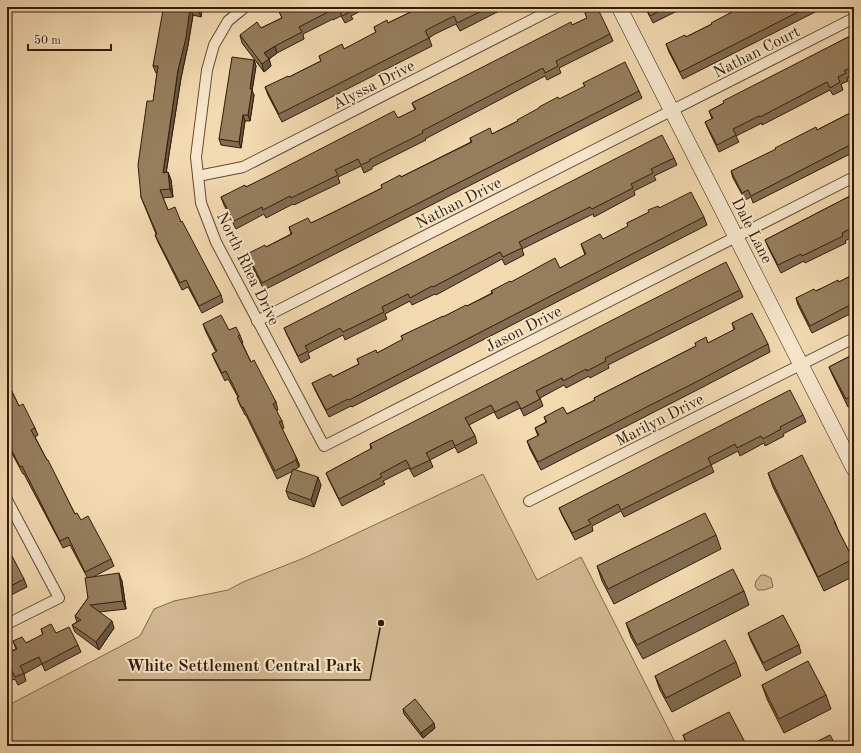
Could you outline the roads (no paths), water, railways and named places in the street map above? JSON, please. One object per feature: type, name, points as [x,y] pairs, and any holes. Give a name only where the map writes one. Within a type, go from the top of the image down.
[{"type":"street","name":"North Rhea Drive","points":[[245,7],[228,21],[214,45],[207,70],[196,157],[201,203],[216,242],[324,446]]},
{"type":"street","name":"Alyssa Drive","points":[[198,176],[243,167],[557,7]]},
{"type":"street","name":"Dale Lane","points":[[619,7],[854,469]]},
{"type":"street","name":"Nathan Court","points":[[672,110],[854,18]]},
{"type":"street","name":"Nathan Drive","points":[[258,321],[672,110]]},
{"type":"street","name":"Jason Drive","points":[[324,446],[854,177]]},
{"type":"street","name":"Marilyn Drive","points":[[529,501],[854,338]]},
{"type":"street","points":[[7,500],[59,598],[7,624]]},
{"type":"place","name":"White Settlement Central Park","points":[[381,623]]}]
